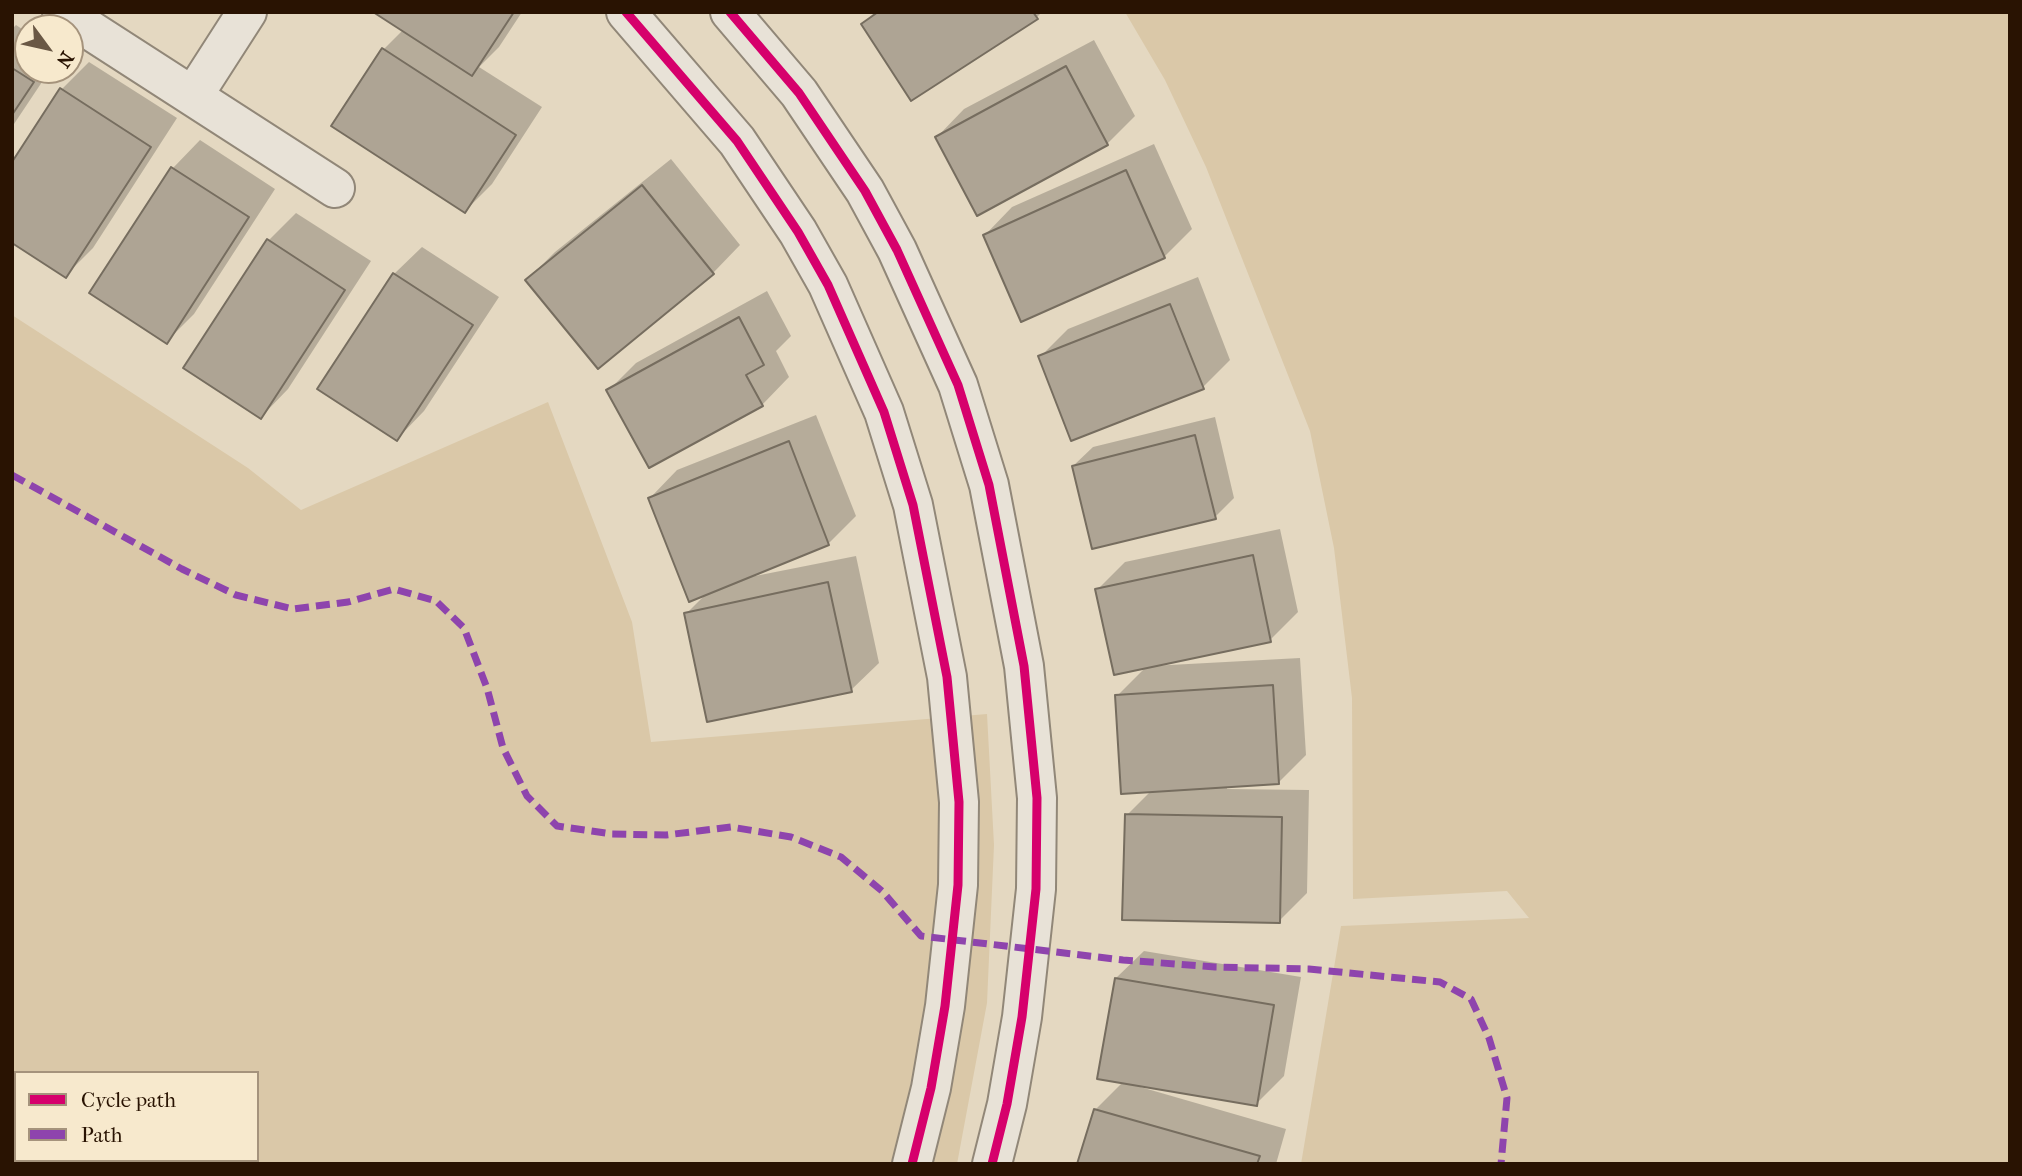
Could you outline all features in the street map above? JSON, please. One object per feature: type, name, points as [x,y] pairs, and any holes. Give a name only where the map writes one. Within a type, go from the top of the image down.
[{"type":"street","points":[[62,12],[334,188]]},
{"type":"street","points":[[193,96],[247,12]]},
{"type":"street","points":[[626,12],[737,141],[798,232],[828,285],[884,412],[913,505],[947,677],[959,802],[958,885],[945,1006],[931,1088],[912,1164]]},
{"type":"street","points":[[730,12],[799,93],[864,191],[897,250],[958,385],[989,485],[1024,666],[1037,798],[1037,889],[1022,1017],[1007,1104],[992,1164]]},
{"type":"shaded area","points":[[1125,12],[2010,12],[2010,1164],[1301,1164],[1341,926],[1529,918],[1507,891],[1353,899],[1352,698],[1334,548],[1310,431],[1206,167],[1165,80]]},
{"type":"shaded area","points":[[12,315],[248,468],[301,510],[548,402],[632,622],[651,742],[987,714],[994,845],[987,1003],[957,1164],[110,1164],[107,1162],[259,1162],[259,1071],[14,1071],[14,1101]]},
{"type":"building","points":[[373,12],[514,12],[472,76]]},
{"type":"building","points":[[878,12],[1033,12],[1038,19],[911,101],[861,24]]},
{"type":"building","points":[[382,48],[516,135],[465,213],[331,126]]},
{"type":"building","points":[[1066,66],[1108,145],[977,216],[935,137]]},
{"type":"building","points":[[12,68],[14,84],[33,84],[12,115]]},
{"type":"building","points":[[60,88],[151,147],[66,278],[12,243],[12,162]]},
{"type":"building","points":[[171,167],[249,217],[167,344],[89,293]]},
{"type":"building","points":[[1126,170],[1165,258],[1021,322],[983,235]]},
{"type":"building","points":[[642,185],[714,274],[598,369],[525,280]]},
{"type":"building","points":[[267,239],[345,290],[261,419],[183,368]]},
{"type":"building","points":[[393,273],[473,325],[397,441],[317,389]]},
{"type":"building","points":[[1170,304],[1204,389],[1071,441],[1038,356]]},
{"type":"building","points":[[739,317],[764,365],[746,375],[763,406],[649,468],[606,390]]},
{"type":"building","points":[[1195,435],[1216,519],[1092,549],[1072,466]]},
{"type":"building","points":[[789,441],[829,545],[689,602],[648,498]]},
{"type":"building","points":[[1253,555],[1271,642],[1114,675],[1095,589]]},
{"type":"building","points":[[828,582],[852,692],[707,722],[684,613]]},
{"type":"building","points":[[1273,685],[1279,784],[1121,794],[1115,695]]},
{"type":"building","points":[[1125,814],[1282,817],[1280,923],[1122,920]]},
{"type":"building","points":[[1115,978],[1274,1005],[1257,1106],[1097,1079]]},
{"type":"building","points":[[1094,1109],[1260,1156],[1257,1164],[1077,1164]]},
{"type":"marked path","points":[[12,475],[182,569],[236,595],[293,609],[348,602],[394,589],[436,601],[464,628],[487,688],[503,748],[527,796],[557,826],[612,834],[666,835],[731,827],[791,837],[841,857],[882,891],[921,936],[1123,960],[1215,967],[1309,969],[1440,982],[1471,999],[1489,1038],[1507,1098],[1501,1164]]},
{"type":"cycle path","points":[[626,12],[737,141],[798,232],[828,285],[884,412],[913,505],[947,677],[959,802],[958,885],[945,1006],[931,1088],[912,1164]]},
{"type":"cycle path","points":[[730,12],[799,93],[865,191],[897,250],[958,385],[989,485],[1024,666],[1037,798],[1036,889],[1022,1017],[1007,1104],[992,1164]]}]
